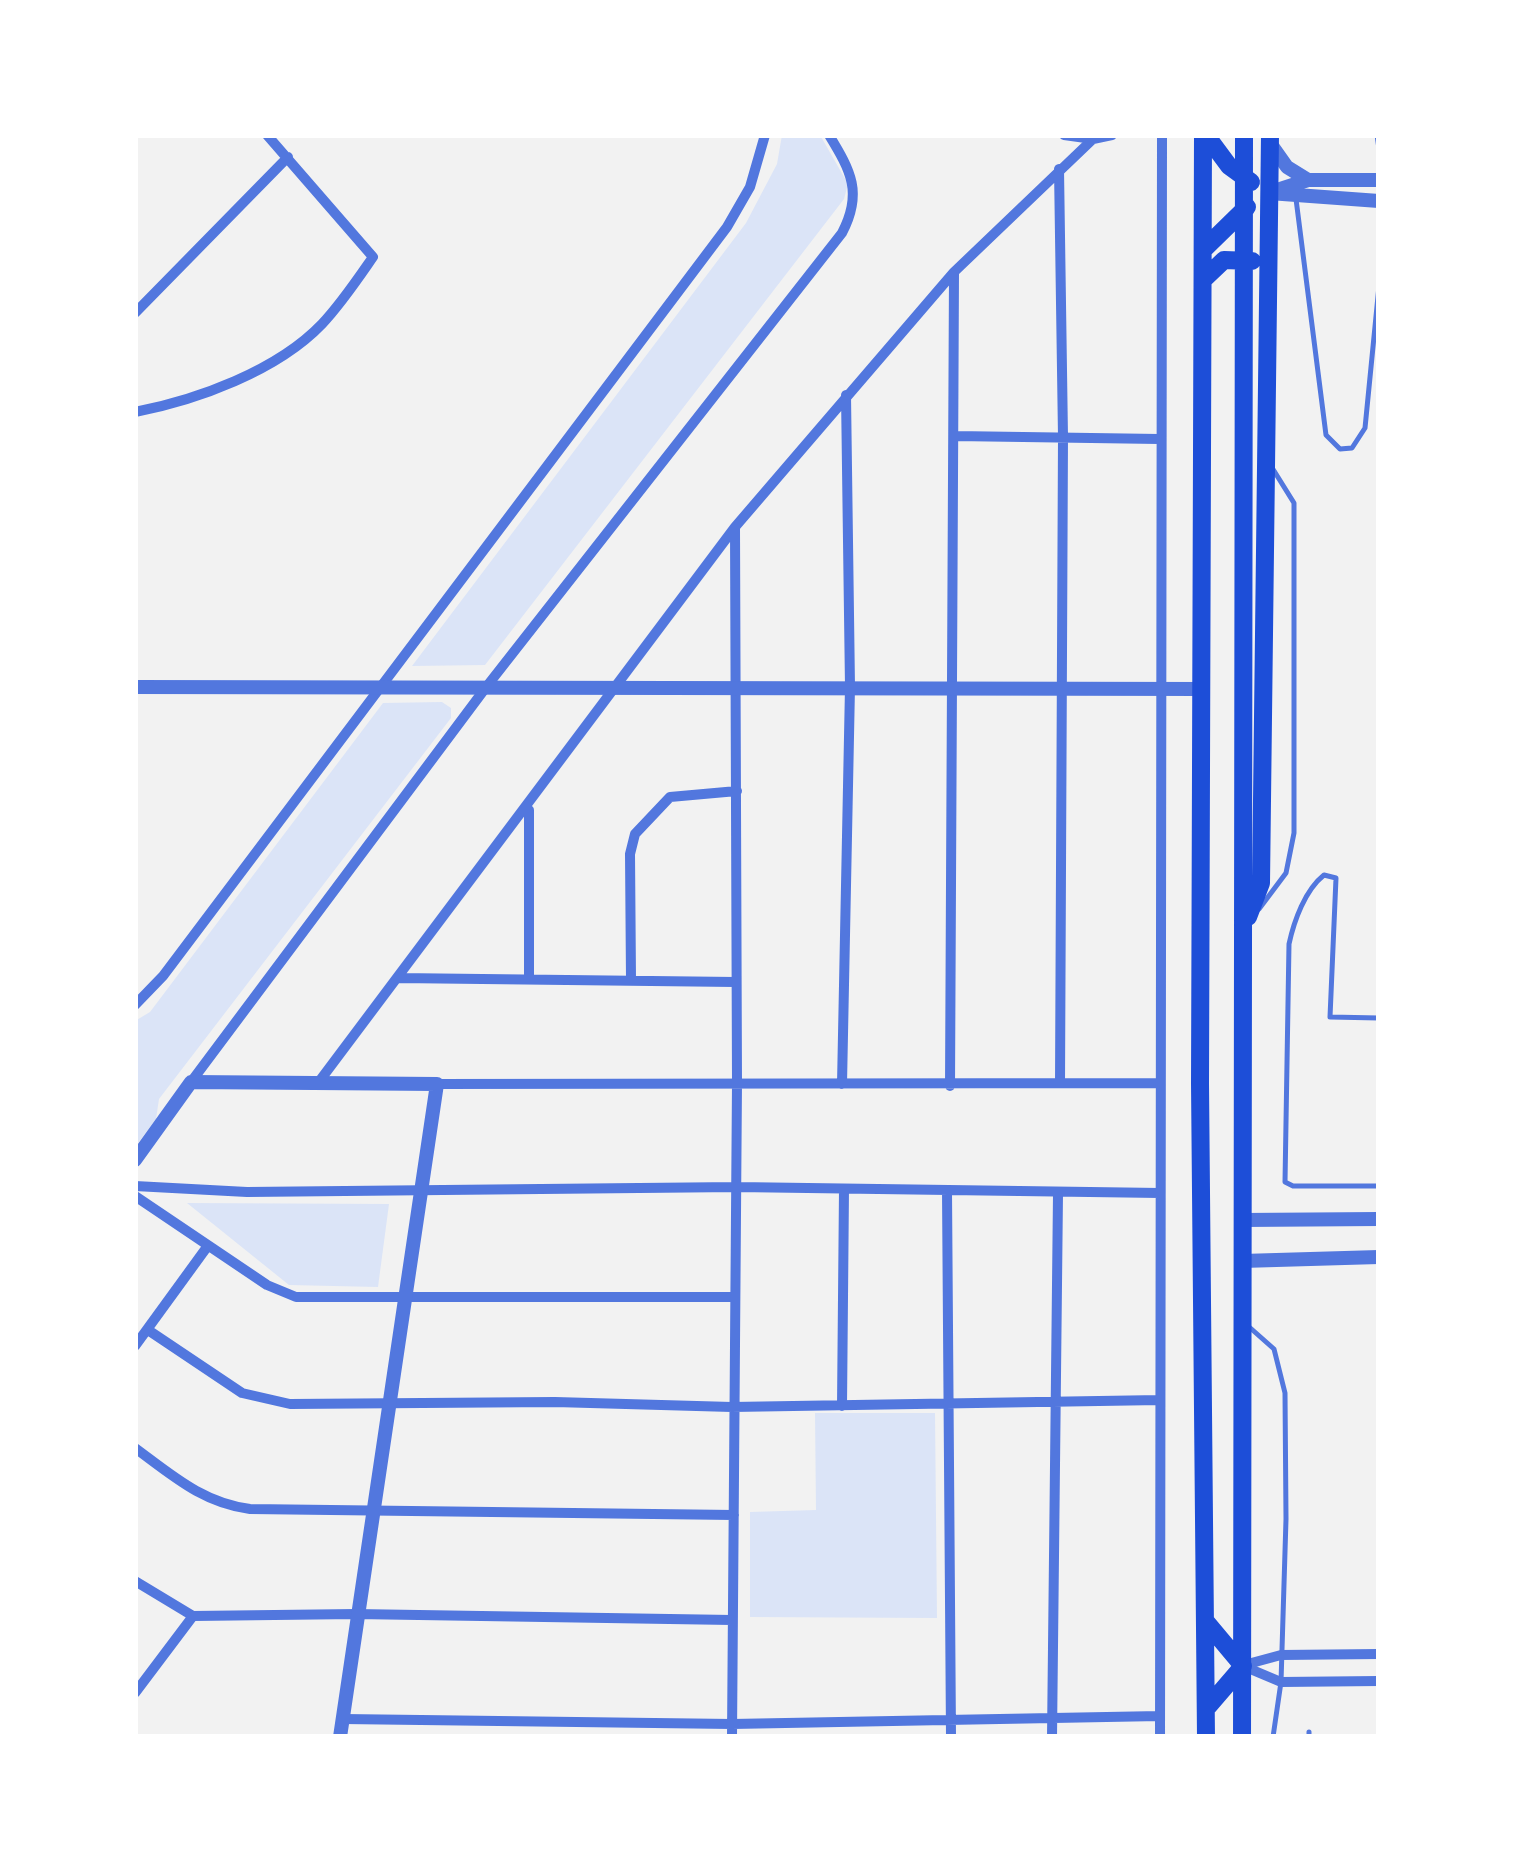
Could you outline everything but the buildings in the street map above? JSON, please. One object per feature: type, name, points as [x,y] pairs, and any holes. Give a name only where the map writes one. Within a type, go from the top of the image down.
[{"type":"highway","points":[[1205,135],[1229,166],[1268,193]]},
{"type":"highway","points":[[1205,135],[1200,1083],[1206,1737]]},
{"type":"highway","points":[[1242,1737],[1245,926],[1240,710],[1244,135]]},
{"type":"highway","points":[[1245,926],[1261,883],[1270,139]]},
{"type":"highway","points":[[1204,249],[1240,212],[1268,193]]},
{"type":"highway","points":[[1204,280],[1213,266],[1236,258],[1270,271]]},
{"type":"highway","points":[[1207,1623],[1243,1666]]},
{"type":"highway","points":[[1206,1709],[1243,1666]]},
{"type":"street","points":[[135,412],[167,406],[226,383],[297,344],[333,312],[374,257],[267,135]]},
{"type":"street","points":[[135,1006],[163,976],[382,689],[726,227],[750,186],[765,135]]},
{"type":"street","points":[[135,1160],[487,686],[842,232],[854,210],[853,182],[829,135]]},
{"type":"street","points":[[838,149],[840,135]]},
{"type":"street","points":[[1064,135],[1093,139],[1112,135]]},
{"type":"street","points":[[1160,1737],[1162,135]]},
{"type":"street","points":[[318,1084],[735,526],[954,272],[1093,139]]},
{"type":"street","points":[[1270,139],[1288,167],[1308,180]]},
{"type":"street","points":[[135,313],[288,157]]},
{"type":"street","points":[[1059,170],[1063,437],[1060,1083]]},
{"type":"street","points":[[1268,193],[1308,180],[1379,180]]},
{"type":"street","points":[[1268,193],[1379,201]]},
{"type":"street","points":[[950,1086],[954,272]]},
{"type":"street","points":[[842,1084],[850,687],[846,394]]},
{"type":"street","points":[[955,436],[1159,440]]},
{"type":"street","points":[[732,1731],[738,791],[735,526]]},
{"type":"street","points":[[135,687],[1202,688]]},
{"type":"street","points":[[631,980],[630,854],[636,834],[670,796],[738,791]]},
{"type":"street","points":[[528,808],[528,979]]},
{"type":"street","points":[[398,978],[735,982]]},
{"type":"street","points":[[191,1082],[950,1086],[1160,1083]]},
{"type":"street","points":[[340,1737],[437,1084]]},
{"type":"street","points":[[135,1186],[211,1192],[737,1188],[1160,1193]]},
{"type":"street","points":[[842,1406],[844,1189]]},
{"type":"street","points":[[947,1192],[951,1737]]},
{"type":"street","points":[[1052,1737],[1058,1194]]},
{"type":"street","points":[[135,1196],[268,1286],[296,1297],[735,1296]]},
{"type":"street","points":[[1242,1220],[1379,1219]]},
{"type":"street","points":[[135,1346],[206,1246]]},
{"type":"street","points":[[1242,1261],[1379,1257]]},
{"type":"street","points":[[148,1330],[242,1393],[264,1401],[732,1407],[1160,1400]]},
{"type":"street","points":[[135,1448],[198,1495],[220,1505],[734,1515]]},
{"type":"street","points":[[135,1580],[192,1616],[356,1614],[732,1620]]},
{"type":"street","points":[[135,1693],[192,1616]]},
{"type":"street","points":[[1243,1666],[1281,1655],[1379,1654]]},
{"type":"street","points":[[1243,1666],[1280,1682],[1379,1681]]},
{"type":"street","points":[[342,1719],[732,1731],[951,1718],[1160,1716]]},
{"type":"street","points":[[846,1722],[846,1737]]},
{"type":"lane","points":[[1377,135],[1379,149]]},
{"type":"lane","points":[[1296,198],[1326,435],[1340,449],[1352,448],[1365,428],[1379,286]]},
{"type":"lane","points":[[1245,926],[1286,873],[1294,833],[1294,503],[1266,459]]},
{"type":"lane","points":[[1379,1018],[1330,1017],[1336,878],[1334,874],[1324,875],[1302,908],[1289,944],[1286,1182],[1379,1186]]},
{"type":"lane","points":[[1242,1322],[1274,1349],[1284,1393],[1281,1655],[1273,1737]]},
{"type":"shaded area","points":[[782,135],[820,135],[848,184],[844,199],[485,665],[412,666],[746,223],[777,164]]},
{"type":"shaded area","points":[[442,702],[451,708],[451,718],[159,1099],[156,1119],[135,1147],[135,1021],[150,1012],[383,703]]},
{"type":"shaded area","points":[[187,1203],[389,1204],[378,1287],[289,1285]]},
{"type":"shaded area","points":[[815,1413],[935,1413],[937,1618],[750,1617],[750,1512],[816,1510]]}]
